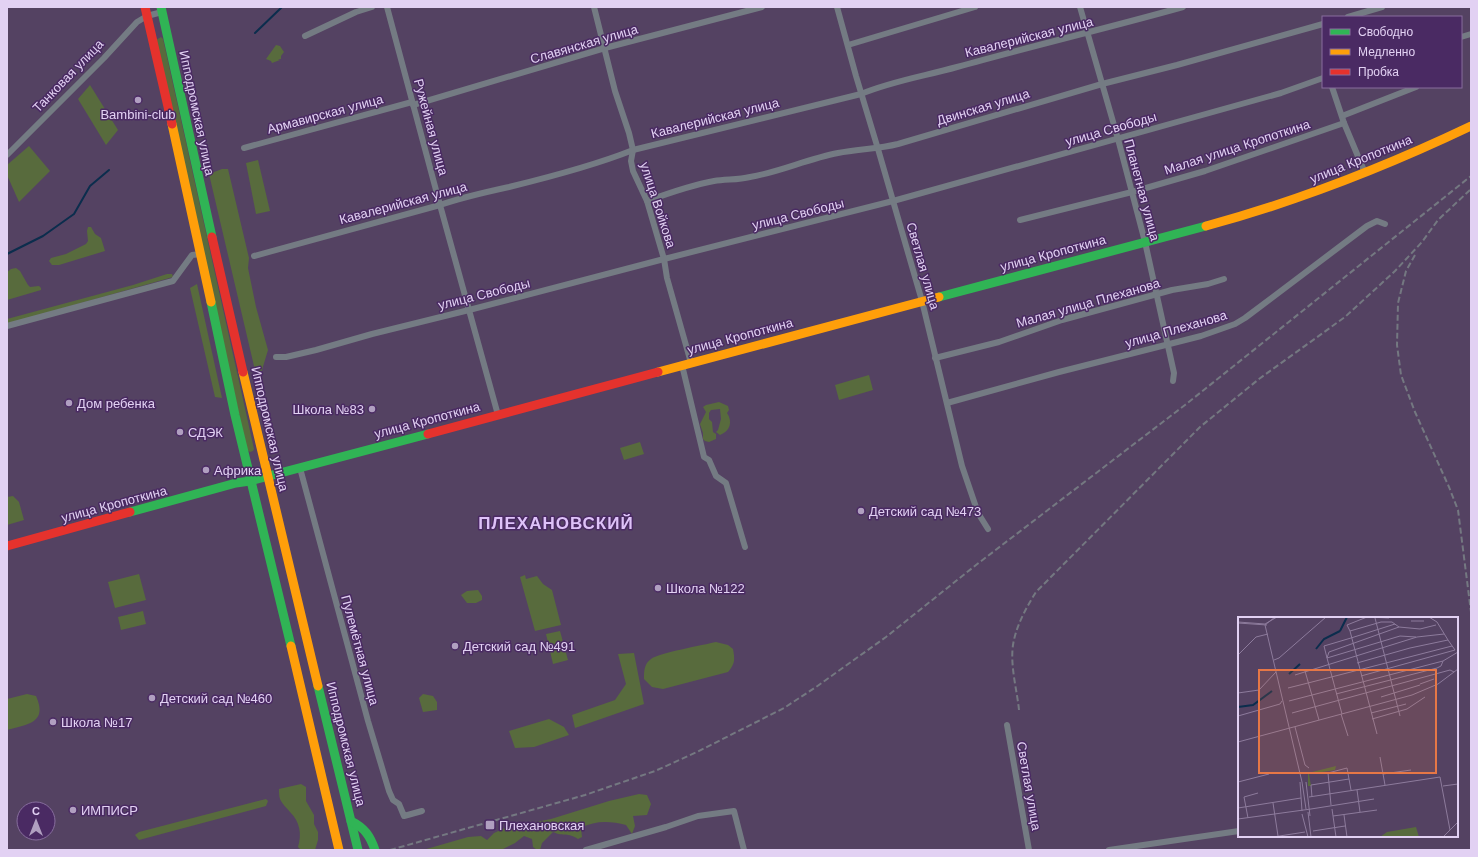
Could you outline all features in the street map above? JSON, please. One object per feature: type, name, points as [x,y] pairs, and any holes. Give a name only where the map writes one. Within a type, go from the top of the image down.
[{"type":"main road","name":"Ипподромская улица","points":[[161,10],[196,170],[267,476],[358,850]]},
{"type":"main road","name":"Ипподромская улица","points":[[146,12],[201,254],[250,481],[339,850]]},
{"type":"main road","points":[[152,36],[156,32],[161,31],[166,33]]},
{"type":"main road","name":"улица Кропоткина","points":[[7,546],[236,483],[250,481],[300,468],[1274,207],[1365,173],[1471,126]]},
{"type":"main road","points":[[351,821],[361,826],[370,835],[375,850]]},
{"type":"street","points":[[305,36],[356,12],[372,7]]},
{"type":"street","name":"Ружейная улица","points":[[387,7],[498,415]]},
{"type":"street","name":"улица Войкова","points":[[594,7],[615,91],[629,132],[633,150],[631,161],[633,171],[647,201],[664,259],[704,457],[709,460],[716,476],[726,483],[745,547]]},
{"type":"street","name":"Славянская улица","points":[[413,103],[605,48],[762,7]]},
{"type":"street","name":"Светлая улица","points":[[837,7],[922,301],[962,466],[978,513],[988,529]]},
{"type":"street","points":[[848,44],[976,7]]},
{"type":"street","name":"Планетная улица","points":[[1080,7],[1118,139],[1145,242],[1174,373],[1173,381]]},
{"type":"street","name":"Кавалерийская улица","points":[[254,256],[458,199],[612,159],[633,150],[861,94],[878,87],[910,78],[1183,7]]},
{"type":"street","points":[[1351,16],[1382,7]]},
{"type":"street","name":"Танковая улица","points":[[7,155],[104,58],[146,12],[161,10]]},
{"type":"street","name":"Двинская улица","points":[[647,201],[713,181],[749,178],[781,170],[797,163],[838,153],[898,144],[1102,84],[1177,65],[1322,24]]},
{"type":"street","name":"улица Свободы","points":[[276,357],[286,357],[316,350],[372,334],[893,201],[1118,139],[1282,92],[1322,78]]},
{"type":"street","points":[[1332,88],[1344,123],[1365,173]]},
{"type":"street","points":[[1342,116],[1413,88]]},
{"type":"street","name":"Армавирская улица","points":[[244,148],[413,103]]},
{"type":"street","name":"Малая улица Кропоткина","points":[[1020,220],[1132,192],[1205,171],[1344,123]]},
{"type":"street","name":"улица Плеханова","points":[[947,404],[1059,372],[1201,336],[1235,324],[1367,226],[1377,221],[1385,224]]},
{"type":"street","points":[[7,326],[172,281],[192,256],[201,254]]},
{"type":"street","name":"Малая улица Плеханова","points":[[935,358],[999,342],[1062,320],[1172,290],[1208,284],[1224,279]]},
{"type":"street","name":"Пулемётная улица","points":[[300,468],[388,791],[393,800],[399,804],[404,816],[422,811]]},
{"type":"street","name":"Светлая улица","points":[[1007,725],[1029,850]]},
{"type":"street","points":[[586,850],[666,827],[698,816],[734,811],[744,850]]},
{"type":"street","points":[[1109,850],[1238,831]]},
{"type":"green space","points":[[161,37],[163,39],[254,449],[250,452],[247,450],[156,40]]},
{"type":"green space","points":[[276,45],[280,46],[284,52],[281,59],[278,59],[280,60],[272,63],[266,59]]},
{"type":"green space","points":[[90,85],[118,130],[106,145],[78,99]]},
{"type":"green space","points":[[29,146],[50,171],[19,202],[7,175],[7,165]]},
{"type":"green space","points":[[258,160],[270,211],[256,214],[246,163]]},
{"type":"green space","points":[[222,169],[228,169],[249,258],[248,268],[256,307],[268,350],[258,383],[209,174]]},
{"type":"green space","points":[[88,227],[91,227],[95,234],[101,238],[105,251],[59,265],[52,265],[49,261],[51,258],[66,254],[86,244],[88,241]]},
{"type":"green space","points":[[16,268],[20,271],[30,287],[39,286],[41,290],[7,300],[7,272]]},
{"type":"green space","points":[[167,274],[172,274],[173,277],[7,324],[7,319],[133,285]]},
{"type":"green space","points":[[197,284],[222,398],[215,397],[190,288]]},
{"type":"green space","points":[[869,375],[873,390],[839,400],[835,385]]},
{"type":"green space","points":[[719,402],[728,406],[729,410],[727,413],[730,420],[730,426],[720,435],[716,432],[721,419],[720,409],[711,410],[709,413],[709,419],[712,422],[713,432],[716,434],[716,439],[709,442],[705,441],[703,439],[700,424],[706,412],[703,407]]},
{"type":"green space","points":[[640,442],[644,454],[624,460],[620,448]]},
{"type":"green space","points":[[13,496],[19,502],[24,520],[7,525],[7,497]]},
{"type":"green space","points":[[139,574],[146,600],[115,608],[108,582]]},
{"type":"green space","points":[[525,575],[526,579],[537,576],[543,584],[552,590],[561,625],[535,631],[520,577]]},
{"type":"green space","points":[[478,590],[482,596],[482,600],[476,603],[467,603],[461,595],[467,591]]},
{"type":"green space","points":[[143,611],[146,624],[121,630],[118,617]]},
{"type":"green space","points":[[560,631],[568,660],[553,664],[546,634]]},
{"type":"green space","points":[[716,642],[728,645],[733,649],[734,662],[728,672],[663,689],[652,687],[644,679],[644,670],[651,659],[671,652]]},
{"type":"green space","points":[[634,653],[644,704],[575,728],[572,715],[615,700],[626,684],[618,654]]},
{"type":"green space","points":[[27,694],[36,696],[39,705],[38,717],[29,724],[7,730],[7,699]]},
{"type":"green space","points":[[423,694],[433,696],[437,702],[437,710],[423,712],[419,698]]},
{"type":"green space","points":[[549,719],[564,727],[569,735],[534,747],[515,748],[509,731]]},
{"type":"green space","points":[[301,784],[306,787],[306,801],[314,815],[314,824],[318,832],[318,840],[315,850],[301,850],[298,847],[300,833],[298,824],[280,798],[279,789]]},
{"type":"green space","points":[[639,794],[647,795],[651,804],[647,815],[633,816],[635,826],[632,834],[626,825],[597,822],[581,828],[582,837],[578,839],[553,832],[542,843],[540,850],[533,847],[532,839],[524,836],[515,843],[501,850],[423,850],[468,837],[481,836],[487,840],[494,833],[505,828],[516,828],[609,801]]},
{"type":"green space","points":[[266,799],[268,801],[266,806],[139,840],[135,835],[139,832]]},
{"type":"waterway","points":[[255,33],[282,7]]},
{"type":"waterway","points":[[7,254],[43,236],[74,214],[90,186],[109,170]]},
{"type":"railway","points":[[390,850],[585,795],[655,771],[697,752],[784,708],[886,637],[976,565],[1185,405],[1471,176]]},
{"type":"railway","points":[[1019,710],[1013,670],[1013,645],[1016,631],[1022,617],[1036,592],[1200,427],[1259,379],[1345,317],[1395,271],[1422,242],[1438,220],[1471,189]]},
{"type":"railway","points":[[1415,255],[1406,271],[1398,303],[1397,345],[1401,375],[1415,412],[1458,510],[1471,612]]},
{"type":"traffic: fast","points":[[161,7],[212,237]]},
{"type":"traffic: fast","points":[[939,297],[1206,226]]},
{"type":"traffic: fast","points":[[211,302],[235,415],[291,646]]},
{"type":"traffic: fast","points":[[130,512],[236,483],[250,481],[428,434]]},
{"type":"traffic: fast","points":[[318,686],[358,850]]},
{"type":"traffic: fast","points":[[351,821],[366,833],[375,850]]},
{"type":"traffic: slow","points":[[172,124],[211,302]]},
{"type":"traffic: slow","points":[[1206,226],[1274,206],[1341,182],[1471,126]]},
{"type":"traffic: slow","points":[[658,372],[939,297]]},
{"type":"traffic: slow","points":[[243,372],[318,686]]},
{"type":"traffic: slow","points":[[291,646],[339,850]]},
{"type":"traffic: jam","points":[[145,7],[172,124]]},
{"type":"traffic: jam","points":[[212,237],[243,372]]},
{"type":"traffic: jam","points":[[428,434],[658,372]]},
{"type":"traffic: jam","points":[[7,546],[130,512]]},
{"type":"place","name":"Bambini-club","points":[[138,100]]},
{"type":"place","name":"Дом ребенка","points":[[69,403]]},
{"type":"place","name":"Школа №83","points":[[372,409]]},
{"type":"place","name":"СДЭК","points":[[180,432]]},
{"type":"place","name":"Африка","points":[[206,470]]},
{"type":"place","name":"Детский сад №473","points":[[861,511]]},
{"type":"place","name":"Школа №122","points":[[658,588]]},
{"type":"place","name":"Детский сад №491","points":[[455,646]]},
{"type":"place","name":"Детский сад №460","points":[[152,698]]},
{"type":"place","name":"Школа №17","points":[[53,722]]},
{"type":"place","name":"ИМПИСР","points":[[73,810]]},
{"type":"place","name":"Плехановская","points":[[490,825]]},
{"type":"district","name":"ПЛЕХАНОВСКИЙ","points":[[556,523]]}]
